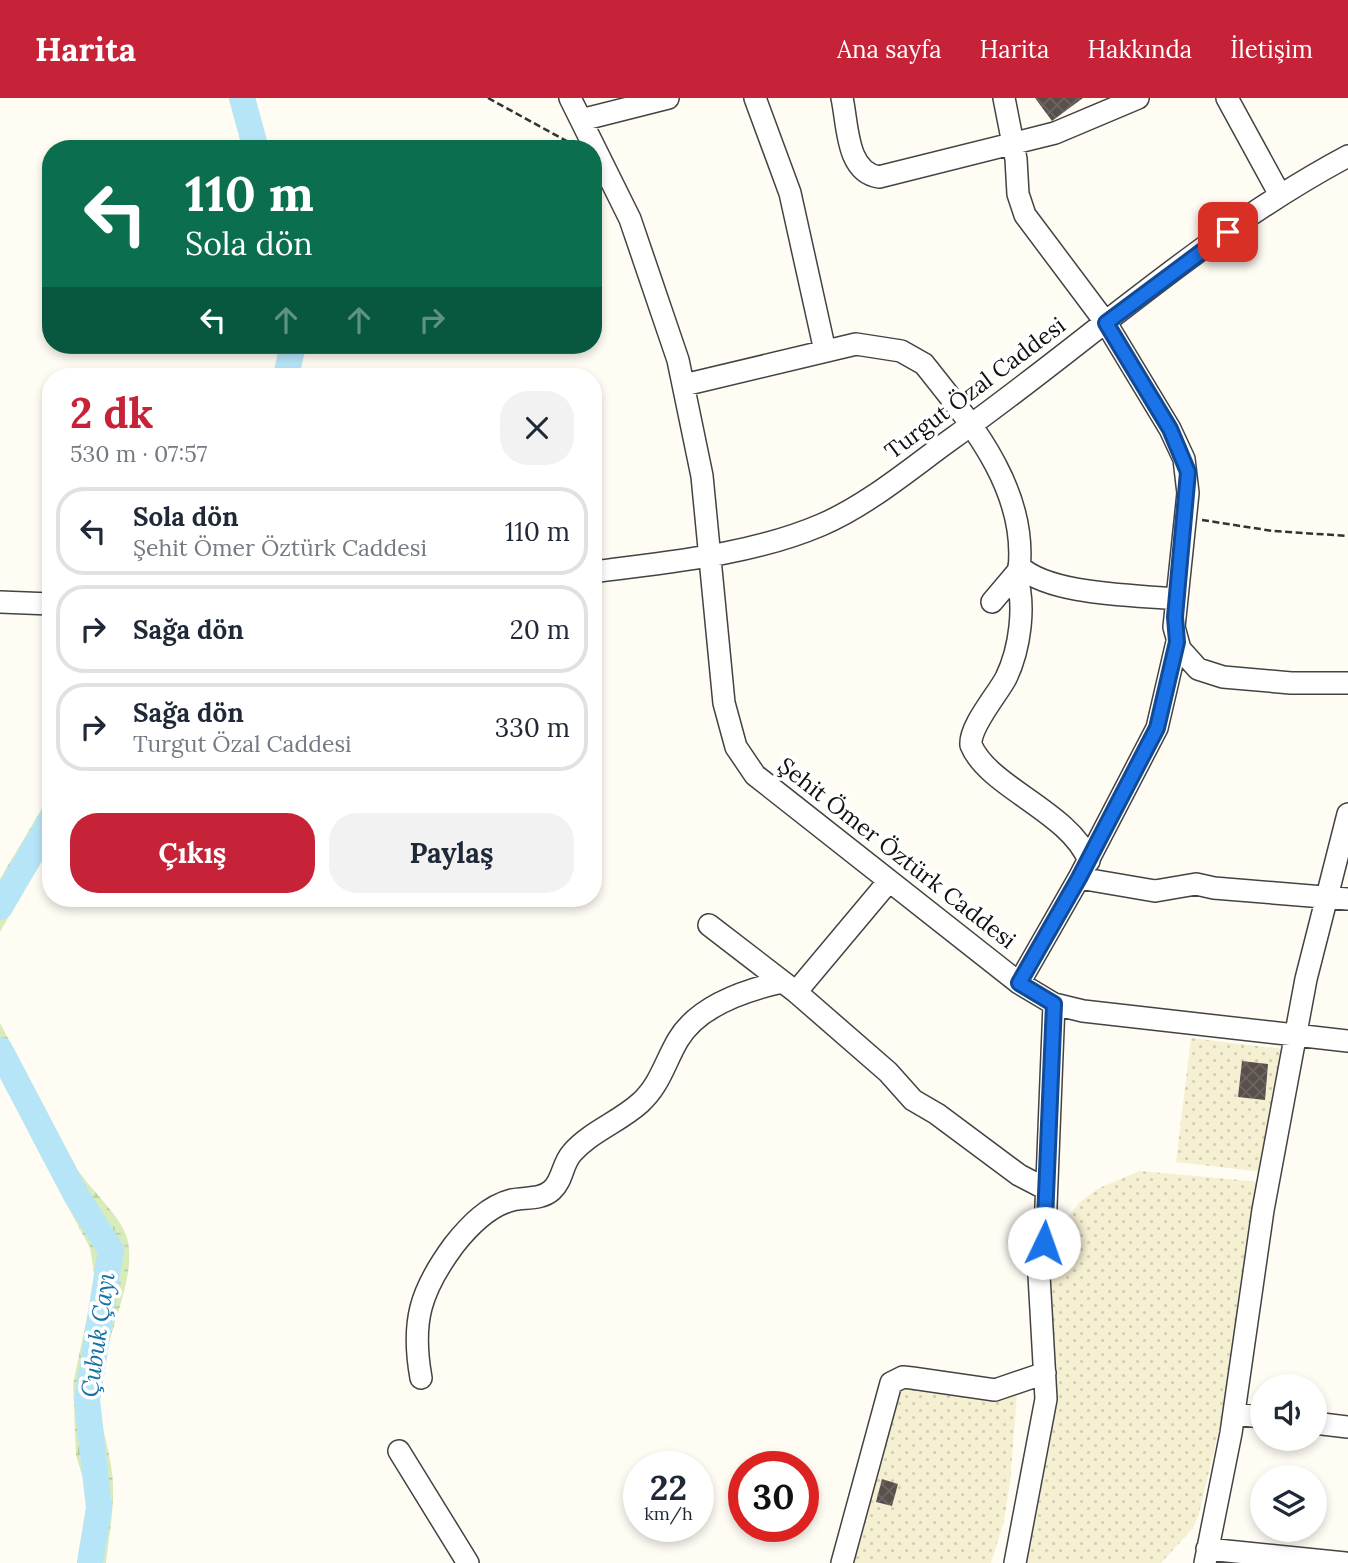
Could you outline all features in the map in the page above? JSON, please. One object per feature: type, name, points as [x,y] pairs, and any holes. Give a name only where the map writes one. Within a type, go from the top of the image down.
[{"type":"street","name":"Şehit Ömer Öztürk Caddesi","points":[[570,98],[591,140]]},
{"type":"street","points":[[581,120],[668,98]]},
{"type":"street","points":[[755,98],[775,160],[790,193],[825,351]]},
{"type":"street","points":[[842,98],[854,160],[873,176],[1013,145],[1070,128],[1138,98]]},
{"type":"street","points":[[1004,98],[1013,145],[1018,194],[1025,215],[1106,323],[1170,429],[1188,472],[1176,600],[1177,642],[1157,728],[1084,870],[1019,983]]},
{"type":"street","points":[[1227,98],[1280,195]]},
{"type":"street","name":"Turgut Özal Caddesi","points":[[602,571],[708,554],[788,537],[824,524],[876,493],[972,424],[1280,195],[1348,156]]},
{"type":"street","name":"Şehit Ömer Öztürk Caddesi","points":[[602,162],[630,219],[670,332],[684,385],[702,476],[724,703],[736,747],[763,782],[1019,983],[1054,1004],[1149,1021],[1348,1041]]},
{"type":"street","points":[[684,385],[825,351],[872,344],[914,356],[972,424],[985,442],[1003,484],[1015,523],[1020,612],[1013,660],[1007,676],[973,732],[971,745],[985,764],[1078,840],[1084,870]]},
{"type":"street","points":[[1018,571],[1056,586],[1176,600]]},
{"type":"street","points":[[992,602],[1018,571]]},
{"type":"street","points":[[0,602],[42,604]]},
{"type":"street","points":[[1177,642],[1186,657],[1209,674],[1291,683],[1348,682]]},
{"type":"street","points":[[1345,1563],[1206,1556],[1234,1414],[1264,1210],[1306,979],[1338,899],[1348,814]]},
{"type":"street","points":[[1084,870],[1145,890],[1168,890],[1196,884],[1338,899]]},
{"type":"street","points":[[421,1378],[415,1338],[420,1308],[443,1262],[467,1229],[510,1200],[545,1195],[553,1189],[574,1149],[627,1114],[651,1092],[679,1038],[696,1021],[745,992],[789,987],[889,881]]},
{"type":"street","points":[[709,925],[789,987],[888,1072],[913,1100],[937,1114],[1019,1175],[1046,1189]]},
{"type":"street","points":[[1015,1563],[1046,1399],[1039,1276],[1046,1189],[1054,1004]]},
{"type":"street","points":[[842,1563],[891,1384],[903,1377],[995,1391],[1045,1373]]},
{"type":"street","points":[[1234,1414],[1250,1416]]},
{"type":"street","points":[[1327,1425],[1348,1427]]},
{"type":"street","points":[[399,1451],[468,1563]]},
{"type":"path","points":[[488,98],[565,140]]},
{"type":"path","points":[[1201,519],[1273,531],[1348,536]]},
{"type":"shaded area","points":[[1191,1038],[1283,1049],[1264,1172],[1176,1162]]},
{"type":"shaded area","points":[[1140,1171],[1261,1182],[1224,1408],[1199,1514],[1193,1528],[1161,1563],[1026,1563],[1054,1403],[1052,1281],[1062,1226],[1079,1203],[1099,1188]]},
{"type":"shaded area","points":[[897,1384],[1017,1395],[1004,1521],[991,1563],[852,1563]]},
{"type":"green space","points":[[42,808],[42,858],[0,932],[0,879]]},
{"type":"green space","points":[[0,1023],[77,1169],[112,1212],[127,1238],[128,1273],[101,1372],[99,1389],[113,1484],[106,1563],[77,1563],[88,1496],[76,1455],[73,1384],[95,1279],[90,1248],[33,1141],[0,1067]]},
{"type":"building","points":[[1035,98],[1083,98],[1052,121]]},
{"type":"building","points":[[1242,1061],[1268,1064],[1265,1100],[1238,1097]]},
{"type":"building","points":[[882,1479],[898,1484],[892,1506],[876,1502]]},
{"type":"waterway","name":"Çubuk Çayı","points":[[242,98],[254,140]]},
{"type":"waterway","name":"Çubuk Çayı","points":[[288,368],[291,354]]},
{"type":"waterway","name":"Çubuk Çayı","points":[[0,907],[42,835]]},
{"type":"waterway","name":"Çubuk Çayı","points":[[0,1050],[76,1195],[111,1250],[87,1400],[99,1508],[90,1563]]},
{"type":"route","points":[[1044,1243],[1054,1004],[1019,983],[1089,861],[1116,803],[1157,728],[1177,642],[1174,627],[1188,493],[1188,472],[1177,441],[1106,323],[1228,232]]}]
